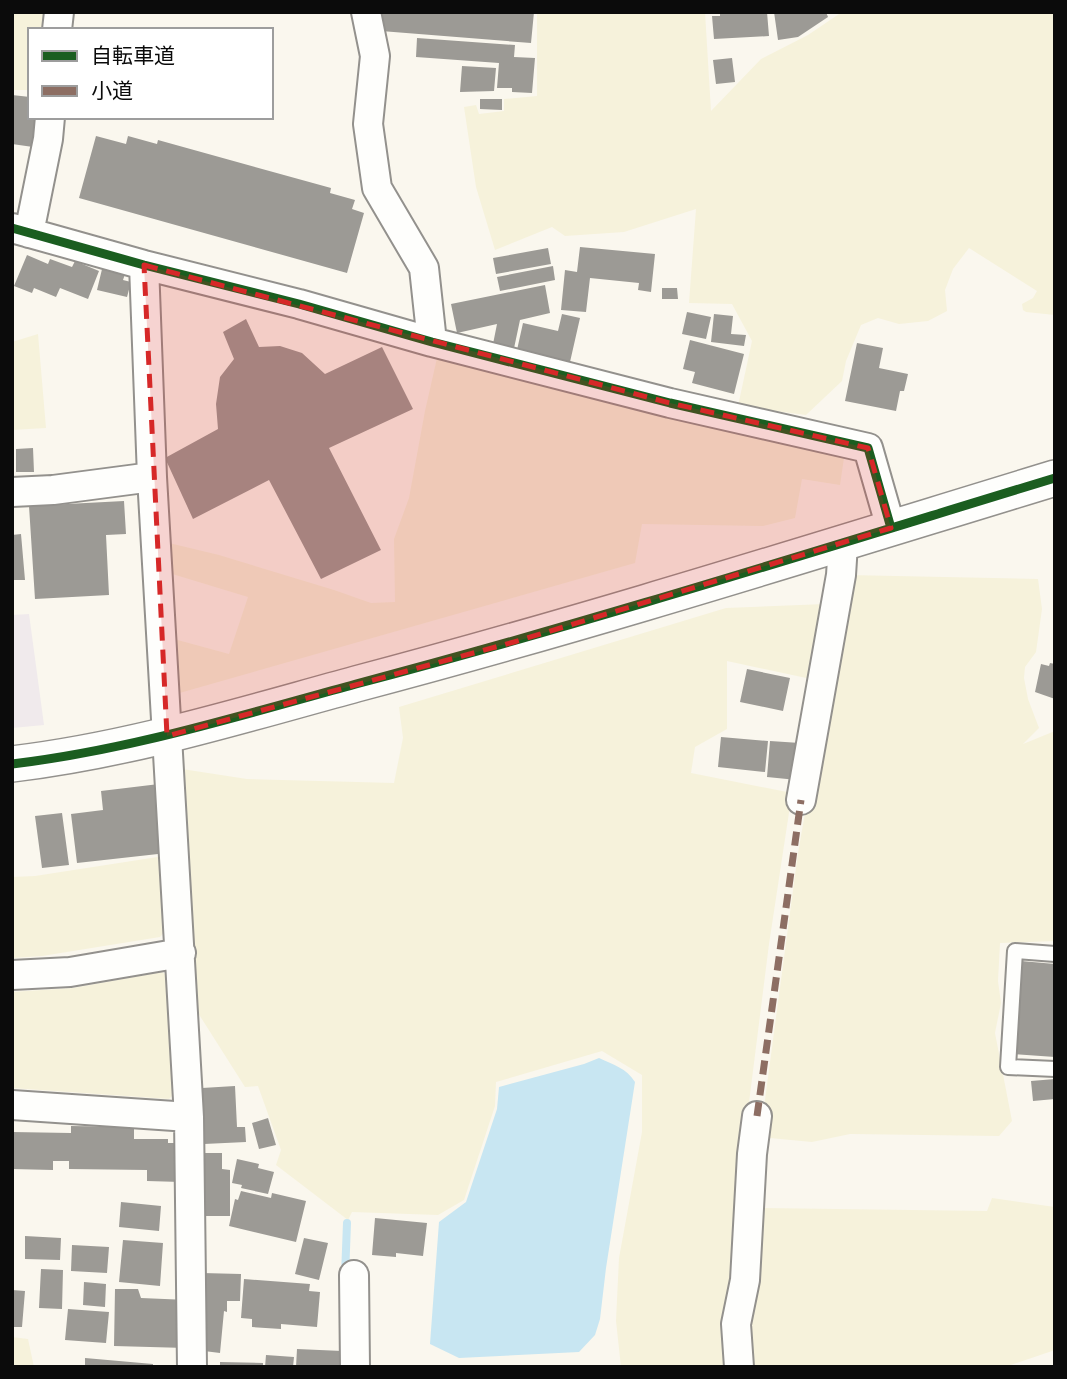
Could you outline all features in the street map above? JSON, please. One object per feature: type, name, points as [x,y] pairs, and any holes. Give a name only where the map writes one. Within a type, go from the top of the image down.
[{"type":"street","points":[[366,12],[375,57],[368,124],[377,188],[424,268],[432,342]]},
{"type":"street","points":[[50,119],[48,139],[21,230],[432,342],[670,403],[868,448],[891,528]]},
{"type":"street","points":[[144,265],[152,477],[189,1117],[192,1367]]},
{"type":"street","points":[[12,492],[54,490],[152,477]]},
{"type":"street","points":[[12,764],[74,756],[167,736],[514,642],[1055,478]]},
{"type":"street","points":[[801,800],[841,575],[844,544]]},
{"type":"street","points":[[12,975],[71,972],[181,953]]},
{"type":"street","points":[[12,1105],[189,1117]]},
{"type":"street","points":[[739,1367],[736,1324],[745,1280],[752,1154],[757,1116]]},
{"type":"street","points":[[354,1275],[355,1367]]},
{"type":"lane","points":[[1055,954],[1015,951],[1008,1067],[1055,1069]]},
{"type":"highlighted area","points":[[144,265],[670,403],[868,448],[891,528],[514,642],[167,736]]},
{"type":"shaded area","points":[[12,12],[48,12],[47,28],[28,28],[28,90],[12,90]]},
{"type":"shaded area","points":[[537,12],[705,12],[711,111],[761,59],[808,35],[842,12],[1055,12],[1055,315],[1023,310],[1022,304],[1033,298],[1037,291],[969,248],[953,269],[945,290],[947,311],[928,321],[899,324],[878,318],[861,325],[846,361],[842,381],[806,415],[738,406],[752,341],[732,304],[689,303],[696,209],[624,232],[565,236],[552,227],[495,250],[476,187],[464,107],[476,105],[479,114],[504,111],[504,99],[537,96]]},
{"type":"shaded area","points":[[38,334],[46,428],[12,430],[12,342]]},
{"type":"shaded area","points":[[437,358],[663,416],[844,458],[840,485],[802,479],[795,518],[763,526],[642,524],[635,563],[176,694],[174,639],[229,654],[248,597],[169,573],[169,543],[219,555],[371,603],[395,602],[394,539],[409,498]]},
{"type":"shaded area","points":[[847,575],[1038,579],[1042,609],[1036,652],[1025,667],[1024,678],[1028,699],[1039,728],[1023,744],[1055,731],[1055,941],[1000,943],[998,981],[1001,1003],[995,1033],[1012,1121],[999,1136],[850,1134],[812,1142],[760,1137],[798,853]]},
{"type":"shaded area","points":[[825,604],[811,679],[727,661],[727,729],[695,747],[691,773],[792,793],[769,944],[741,1166],[729,1367],[621,1367],[616,1321],[619,1258],[642,1132],[642,1075],[602,1051],[496,1082],[495,1106],[464,1200],[438,1215],[352,1212],[348,1220],[276,1165],[281,1150],[258,1086],[245,1087],[193,1005],[182,769],[247,779],[394,783],[403,738],[399,707],[726,608]]},
{"type":"shaded area","points":[[29,614],[44,725],[12,728],[12,615]]},
{"type":"shaded area","points":[[164,856],[169,927],[160,937],[42,956],[12,958],[12,877],[35,876]]},
{"type":"shaded area","points":[[162,972],[171,978],[177,1091],[169,1099],[12,1088],[12,992],[73,988]]},
{"type":"shaded area","points":[[992,1198],[1055,1207],[1055,1350],[1005,1367],[749,1367],[744,1335],[755,1208],[987,1211]]},
{"type":"shaded area","points":[[12,1337],[28,1339],[34,1367],[12,1367]]},
{"type":"water","points":[[599,1058],[624,1070],[635,1082],[600,1319],[595,1335],[579,1352],[459,1358],[430,1344],[439,1222],[466,1202],[497,1109],[499,1087]]},
{"type":"building","points":[[382,12],[534,12],[531,43],[381,31]]},
{"type":"building","points":[[720,12],[767,12],[769,36],[714,39],[712,16],[720,16]]},
{"type":"building","points":[[774,12],[826,12],[828,17],[798,37],[778,40]]},
{"type":"building","points":[[417,38],[515,45],[514,57],[535,58],[532,93],[512,92],[512,88],[497,88],[499,63],[416,57]]},
{"type":"building","points":[[732,58],[735,82],[716,84],[713,60]]},
{"type":"building","points":[[462,66],[496,68],[494,91],[460,92]]},
{"type":"building","points":[[12,95],[28,97],[28,119],[36,119],[33,147],[12,144]]},
{"type":"building","points":[[480,99],[502,99],[502,110],[480,109]]},
{"type":"building","points":[[96,136],[126,144],[128,136],[157,144],[158,140],[331,188],[330,193],[355,200],[352,209],[364,213],[347,273],[79,198]]},
{"type":"building","points":[[580,247],[655,254],[651,292],[638,290],[639,283],[590,278],[586,312],[561,310],[565,270],[577,272]]},
{"type":"building","points":[[548,248],[551,264],[496,274],[493,258]]},
{"type":"building","points":[[27,255],[48,264],[50,259],[72,267],[75,261],[99,271],[88,299],[60,288],[56,297],[34,288],[32,293],[14,286]]},
{"type":"building","points":[[103,265],[126,271],[123,280],[131,282],[127,297],[97,290]]},
{"type":"building","points":[[553,266],[555,280],[500,291],[497,277]]},
{"type":"building","points":[[545,285],[550,313],[520,320],[513,353],[492,349],[497,324],[457,333],[451,304]]},
{"type":"building","points":[[662,288],[677,288],[678,299],[662,299]]},
{"type":"building","points":[[687,312],[711,317],[706,339],[682,334]]},
{"type":"building","points":[[562,314],[580,318],[570,362],[517,350],[523,323],[558,331]]},
{"type":"building","points":[[714,314],[733,316],[731,334],[746,335],[744,346],[711,342]]},
{"type":"building","points":[[246,319],[259,347],[280,346],[302,353],[325,374],[382,347],[413,409],[329,448],[381,550],[321,579],[269,480],[193,519],[165,458],[218,429],[216,404],[220,377],[234,359],[223,332]]},
{"type":"building","points":[[690,340],[744,354],[734,394],[692,383],[695,372],[683,369]]},
{"type":"building","points":[[857,343],[883,348],[879,368],[908,374],[904,391],[900,391],[896,411],[845,401]]},
{"type":"building","points":[[33,448],[34,472],[16,472],[16,449]]},
{"type":"building","points":[[124,501],[126,534],[106,535],[109,595],[35,599],[29,506]]},
{"type":"building","points":[[21,534],[25,580],[12,580],[12,535]]},
{"type":"building","points":[[1050,663],[1055,664],[1055,699],[1035,692],[1041,664],[1049,666]]},
{"type":"building","points":[[747,669],[790,678],[783,711],[740,702]]},
{"type":"building","points":[[721,737],[768,741],[765,772],[718,767]]},
{"type":"building","points":[[770,741],[800,743],[797,780],[767,777]]},
{"type":"building","points":[[159,784],[167,853],[77,863],[71,814],[103,810],[101,791]]},
{"type":"building","points":[[62,813],[69,865],[42,868],[35,816]]},
{"type":"building","points":[[1021,961],[1055,964],[1055,1057],[1014,1054]]},
{"type":"building","points":[[1055,1079],[1055,1099],[1033,1101],[1031,1081]]},
{"type":"building","points":[[235,1086],[237,1127],[245,1127],[246,1142],[204,1144],[202,1088]]},
{"type":"building","points":[[268,1118],[276,1145],[259,1149],[252,1123]]},
{"type":"building","points":[[71,1126],[134,1127],[134,1139],[168,1139],[168,1143],[182,1143],[181,1182],[147,1181],[147,1170],[69,1169],[69,1161],[53,1161],[53,1170],[12,1169],[12,1132],[71,1133]]},
{"type":"building","points":[[202,1153],[222,1153],[222,1169],[230,1170],[230,1216],[202,1216]]},
{"type":"building","points":[[237,1159],[259,1164],[258,1168],[274,1172],[268,1194],[241,1188],[242,1185],[232,1183]]},
{"type":"building","points":[[241,1191],[271,1198],[272,1193],[306,1201],[296,1242],[229,1226],[235,1199],[238,1200]]},
{"type":"building","points":[[121,1202],[161,1206],[159,1231],[119,1227]]},
{"type":"building","points":[[375,1218],[427,1223],[423,1256],[396,1253],[396,1257],[372,1255]]},
{"type":"building","points":[[25,1236],[61,1238],[60,1260],[25,1259]]},
{"type":"building","points":[[304,1238],[328,1243],[319,1280],[295,1274]]},
{"type":"building","points":[[123,1240],[163,1243],[160,1286],[119,1282]]},
{"type":"building","points":[[72,1245],[109,1247],[107,1273],[71,1271]]},
{"type":"building","points":[[41,1269],[63,1270],[62,1309],[39,1308]]},
{"type":"building","points":[[202,1273],[241,1274],[240,1301],[227,1301],[227,1312],[224,1311],[220,1353],[204,1351],[206,1311],[203,1311]]},
{"type":"building","points":[[244,1279],[310,1284],[309,1291],[320,1292],[317,1327],[281,1324],[281,1329],[252,1327],[252,1319],[241,1318]]},
{"type":"building","points":[[84,1282],[106,1284],[105,1307],[83,1305]]},
{"type":"building","points":[[115,1289],[138,1289],[141,1298],[188,1300],[186,1348],[114,1346]]},
{"type":"building","points":[[12,1290],[25,1291],[22,1327],[12,1327]]},
{"type":"building","points":[[68,1309],[109,1312],[106,1343],[65,1340]]},
{"type":"building","points":[[297,1349],[342,1351],[341,1367],[296,1367]]},
{"type":"building","points":[[266,1355],[294,1357],[293,1367],[265,1367]]},
{"type":"building","points":[[85,1358],[153,1364],[153,1367],[85,1367]]},
{"type":"building","points":[[220,1362],[263,1363],[263,1367],[220,1367]]},
{"type":"waterway","points":[[345,1276],[347,1223]]},
{"type":"marked path","points":[[757,1116],[801,800]]},
{"type":"cycle path","points":[[12,228],[432,342],[670,403],[868,448],[891,528]]},
{"type":"cycle path","points":[[12,764],[143,741],[532,636],[1055,478]]}]
